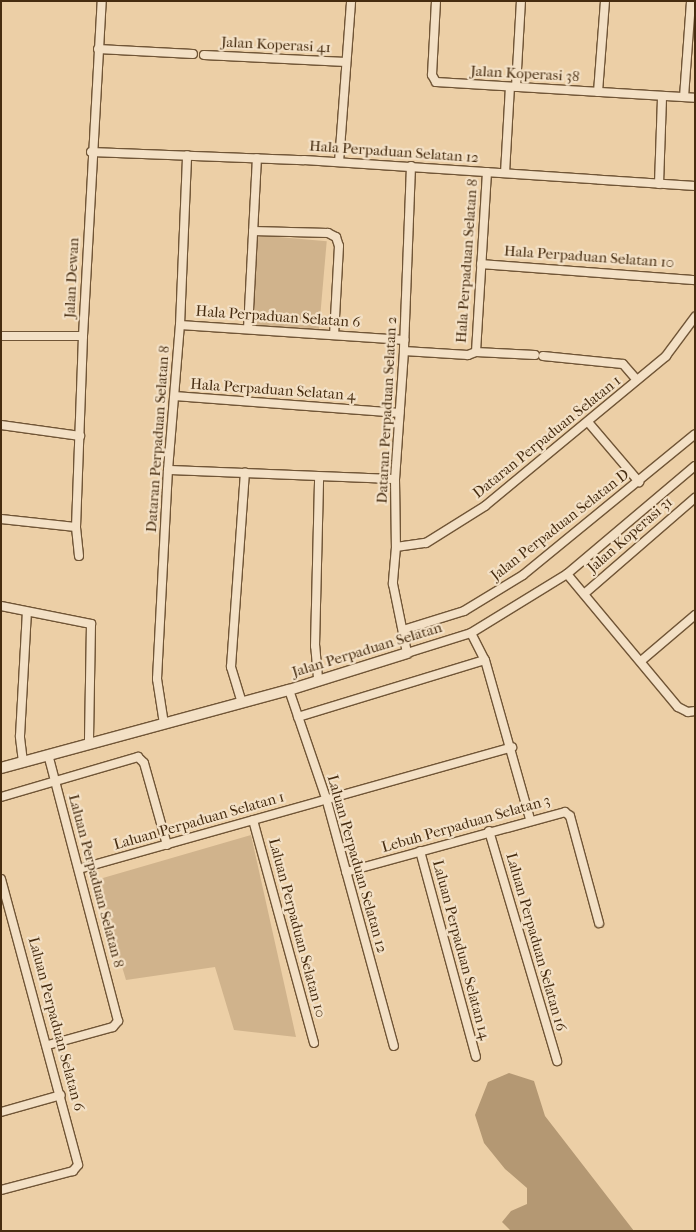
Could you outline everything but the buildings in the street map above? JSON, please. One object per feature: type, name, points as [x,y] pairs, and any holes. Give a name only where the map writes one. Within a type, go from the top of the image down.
[{"type":"street","name":"Jalan Dewan","points":[[79,556],[76,527],[83,336],[91,152],[102,1]]},
{"type":"street","points":[[339,162],[351,1]]},
{"type":"street","name":"Jalan Koperasi 38","points":[[436,1],[433,80],[513,87],[695,98]]},
{"type":"street","points":[[505,173],[521,1]]},
{"type":"street","points":[[598,92],[605,1]]},
{"type":"street","points":[[684,98],[691,1]]},
{"type":"street","points":[[98,49],[193,54]]},
{"type":"street","name":"Jalan Koperasi 41","points":[[204,55],[346,62]]},
{"type":"street","points":[[659,184],[662,96]]},
{"type":"street","name":"Hala Perpaduan Selatan 12","points":[[91,152],[339,162],[695,186]]},
{"type":"street","name":"Dataran Perpaduan Selatan 8","points":[[164,724],[157,680],[168,470],[180,325],[187,155]]},
{"type":"street","points":[[248,329],[257,158]]},
{"type":"street","name":"Dataran Perpaduan Selatan 2","points":[[406,653],[403,630],[393,594],[396,548],[394,479],[404,352],[410,166]]},
{"type":"street","name":"Hala Perpaduan Selatan 8","points":[[487,172],[476,352],[623,364],[637,380]]},
{"type":"street","points":[[253,231],[328,233],[336,237],[339,246],[334,335]]},
{"type":"street","name":"Hala Perpaduan Selatan 10","points":[[481,264],[695,280]]},
{"type":"street","name":"Dataran Perpaduan Selatan 1","points":[[396,548],[426,543],[486,506],[666,356],[695,317]]},
{"type":"street","name":"Hala Perpaduan Selatan 6","points":[[180,325],[404,340]]},
{"type":"street","points":[[1,336],[83,336]]},
{"type":"street","points":[[404,352],[468,356],[476,352]]},
{"type":"street","name":"Hala Perpaduan Selatan 4","points":[[175,396],[399,413]]},
{"type":"street","points":[[588,422],[639,482]]},
{"type":"street","points":[[1,425],[80,436]]},
{"type":"street","name":"Jalan Perpaduan Selatan D","points":[[403,630],[464,611],[503,588],[639,482],[695,434]]},
{"type":"street","name":"Jalan Perpaduan Selatan","points":[[1,768],[289,690],[318,678],[471,633],[567,574],[695,466]]},
{"type":"street","points":[[168,470],[320,478],[394,479]]},
{"type":"street","points":[[242,703],[231,667],[245,473]]},
{"type":"street","points":[[318,678],[315,646],[320,478]]},
{"type":"street","name":"Jalan Koperasi 31","points":[[584,594],[695,498]]},
{"type":"street","points":[[1,519],[76,527]]},
{"type":"street","points":[[567,574],[678,707],[688,712],[695,711]]},
{"type":"street","points":[[1,606],[89,622],[93,629],[89,744]]},
{"type":"street","points":[[23,762],[20,736],[28,612]]},
{"type":"street","points":[[641,661],[695,615]]},
{"type":"street","points":[[471,633],[485,660],[512,747],[530,819]]},
{"type":"street","points":[[298,717],[485,660]]},
{"type":"street","name":"Laluan Perpaduan Selatan 12","points":[[289,690],[326,798],[394,1046]]},
{"type":"street","name":"Laluan Perpaduan Selatan 1","points":[[79,869],[512,747]]},
{"type":"street","name":"Laluan Perpaduan Selatan 8","points":[[48,755],[118,1014],[118,1024],[113,1027],[48,1045]]},
{"type":"street","points":[[1,797],[140,758],[167,845]]},
{"type":"street","name":"Lebuh Perpaduan Selatan 3","points":[[346,872],[530,819],[565,812],[570,816],[598,923]]},
{"type":"street","name":"Laluan Perpaduan Selatan 10","points":[[253,820],[314,1043]]},
{"type":"street","name":"Laluan Perpaduan Selatan 16","points":[[489,831],[557,1061]]},
{"type":"street","name":"Laluan Perpaduan Selatan 14","points":[[420,852],[476,1057]]},
{"type":"street","name":"Laluan Perpaduan Selatan 6","points":[[1,879],[48,1045],[78,1162],[77,1168],[69,1172],[1,1190]]},
{"type":"street","points":[[1,1112],[61,1095]]},
{"type":"shaded area","points":[[256,235],[327,241],[319,333],[248,327]]},
{"type":"shaded area","points":[[251,835],[296,1037],[234,1030],[215,967],[126,980],[96,880]]},
{"type":"shaded area","points":[[509,1073],[534,1081],[545,1116],[634,1231],[511,1231],[502,1222],[511,1211],[527,1204],[527,1188],[505,1169],[484,1143],[475,1115],[488,1082]]}]
